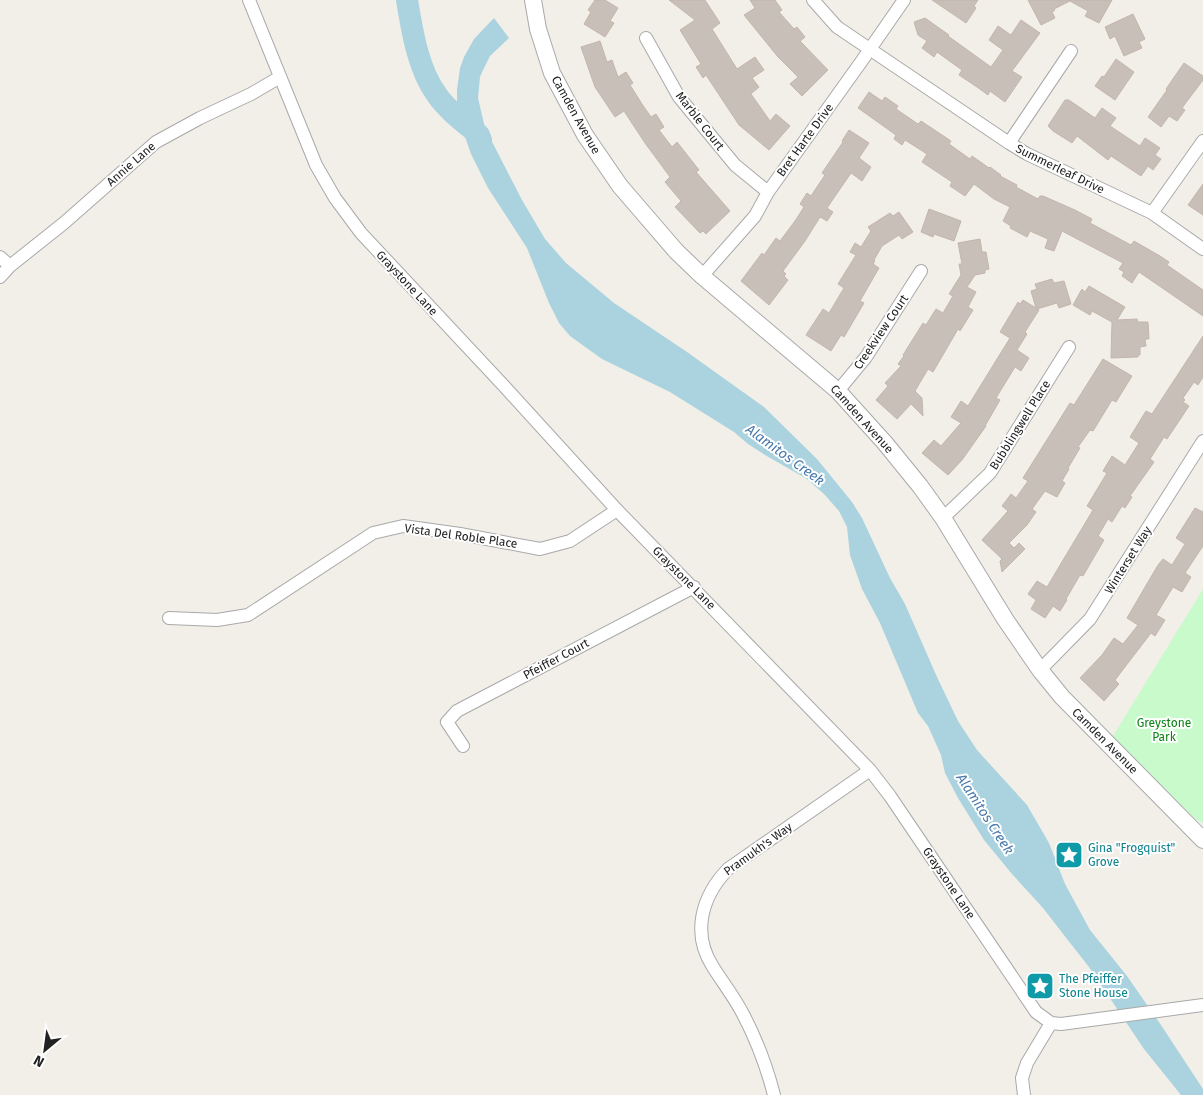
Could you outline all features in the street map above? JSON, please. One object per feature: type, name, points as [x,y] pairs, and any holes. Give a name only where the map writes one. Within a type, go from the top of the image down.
[{"type":"street","name":"Graystone Lane","points":[[249,0],[316,165],[335,198],[361,233],[617,510],[870,770],[890,796],[1036,1012],[1051,1023]]},
{"type":"street","name":"Camden Avenue","points":[[533,0],[538,29],[552,73],[584,135],[620,186],[676,251],[702,276],[838,391],[891,450],[943,518],[1005,619],[1040,670],[1062,697],[1203,840]]},
{"type":"street","name":"Summerleaf Drive","points":[[813,0],[837,27],[1009,143],[1027,154],[1152,213],[1203,249]]},
{"type":"street","name":"Bret Harte Drive","points":[[702,276],[755,216],[768,192],[904,0]]},
{"type":"street","name":"Marble Court","points":[[646,38],[679,97],[735,165],[768,192]]},
{"type":"street","points":[[1009,143],[1071,51]]},
{"type":"street","name":"Annie Lane","points":[[0,277],[10,266],[64,223],[156,142],[200,118],[251,94],[280,77]]},
{"type":"street","points":[[1152,213],[1203,141]]},
{"type":"street","points":[[0,257],[10,266]]},
{"type":"street","name":"Creekview Court","points":[[838,391],[866,357],[921,271]]},
{"type":"street","name":"Bubblingwell Place","points":[[943,518],[990,473],[1068,347]]},
{"type":"street","name":"Winterset Way","points":[[1040,670],[1090,619],[1203,440]]},
{"type":"street","name":"Vista Del Roble Place","points":[[169,618],[217,620],[248,615],[373,533],[403,526],[540,548],[570,541],[617,510]]},
{"type":"street","name":"Pfeiffer Court","points":[[463,746],[447,722],[457,711],[694,587]]},
{"type":"street","name":"Pramukh's Way","points":[[774,1095],[759,1047],[745,1016],[712,966],[706,952],[702,930],[704,908],[712,888],[728,868],[870,770]]},
{"type":"street","points":[[1024,1095],[1022,1078],[1027,1063],[1051,1023],[1093,1021],[1203,1005]]},
{"type":"green space","name":"Greystone Park","points":[[1203,589],[1203,823],[1195,819],[1113,736]]},
{"type":"water","points":[[494,18],[509,38],[490,56],[480,77],[478,98],[485,128],[522,200],[545,239],[566,263],[614,303],[764,407],[817,459],[852,502],[905,604],[958,721],[977,750],[1027,805],[1049,843],[1065,884],[1090,930],[1127,976],[1161,1025],[1203,1089],[1203,1095],[1181,1095],[1144,1049],[1089,967],[1043,908],[984,840],[945,773],[941,755],[928,726],[918,713],[880,623],[862,589],[850,555],[847,527],[839,511],[807,479],[765,455],[734,432],[670,392],[602,359],[570,336],[559,323],[527,248],[488,188],[471,154],[463,131],[457,102],[460,68],[474,39]]},
{"type":"building","points":[[595,0],[605,0],[618,8],[610,21],[614,23],[605,37],[584,24],[591,12],[588,10]]},
{"type":"building","points":[[669,0],[705,0],[720,23],[712,29],[737,69],[755,57],[764,70],[752,78],[759,87],[751,94],[770,121],[776,114],[790,126],[769,150],[739,125],[706,75],[703,78],[696,67],[701,64],[680,30],[695,20]]},
{"type":"building","points":[[750,0],[775,0],[782,10],[779,12],[794,29],[797,27],[805,37],[800,41],[828,70],[802,96],[790,84],[798,77],[778,57],[744,15],[755,8]]},
{"type":"building","points":[[932,0],[978,0],[974,6],[976,8],[966,23]]},
{"type":"building","points":[[1028,0],[1112,0],[1099,23],[1085,16],[1088,11],[1070,1],[1054,9],[1052,12],[1055,18],[1041,25]]},
{"type":"building","points":[[1133,14],[1145,39],[1139,42],[1142,48],[1124,56],[1115,36],[1110,39],[1105,27]]},
{"type":"building","points":[[925,18],[991,67],[1003,50],[989,40],[998,26],[1011,35],[1021,20],[1040,33],[1012,71],[1022,77],[1005,102],[990,91],[988,95],[959,75],[962,70],[937,52],[934,57],[922,48],[927,41],[918,35],[914,22]]},
{"type":"building","points":[[600,41],[607,62],[612,60],[618,77],[626,72],[633,83],[630,85],[642,104],[651,117],[656,114],[664,127],[659,130],[672,147],[677,142],[699,170],[696,172],[730,211],[706,234],[703,231],[700,233],[675,207],[681,201],[665,182],[670,177],[624,111],[615,117],[595,87],[581,47]]},
{"type":"building","points":[[1116,59],[1134,72],[1115,100],[1095,86],[1102,76],[1104,77]]},
{"type":"building","points":[[1184,63],[1203,76],[1203,80],[1182,108],[1185,110],[1177,121],[1169,116],[1161,127],[1148,117]]},
{"type":"building","points":[[869,92],[882,101],[885,97],[898,106],[896,109],[918,124],[921,121],[951,141],[949,144],[970,159],[972,156],[990,167],[1000,176],[1017,185],[1016,187],[1038,199],[1040,196],[1043,196],[1075,210],[1092,219],[1090,223],[1131,245],[1134,241],[1169,262],[1167,265],[1203,290],[1203,316],[1139,272],[1132,283],[1122,276],[1124,272],[1119,269],[1123,263],[1062,231],[1054,251],[1045,248],[1048,239],[1030,231],[1027,237],[1010,228],[1011,226],[1003,221],[1010,207],[994,199],[974,184],[965,196],[950,186],[952,182],[922,162],[927,154],[905,140],[902,145],[894,139],[896,135],[858,108]]},
{"type":"building","points":[[1065,100],[1069,100],[1095,118],[1102,108],[1116,118],[1110,126],[1140,146],[1145,138],[1160,148],[1155,155],[1161,159],[1153,170],[1148,166],[1141,176],[1111,156],[1108,160],[1077,136],[1072,143],[1048,126]]},
{"type":"building","points":[[849,130],[869,143],[859,158],[871,167],[862,181],[851,173],[827,208],[833,212],[827,221],[820,217],[783,271],[786,274],[784,276],[788,280],[769,305],[741,281],[762,253],[764,255],[776,238],[780,241],[795,221],[804,207],[800,204],[807,193],[811,196],[825,175],[822,173]]},
{"type":"building","points":[[1203,184],[1203,215],[1188,205]]},
{"type":"building","points":[[929,209],[961,221],[954,241],[934,234],[933,237],[921,232]]},
{"type":"building","points":[[899,212],[913,232],[902,239],[899,235],[882,246],[873,264],[879,268],[860,301],[864,303],[844,337],[841,335],[831,351],[806,335],[823,309],[829,313],[844,288],[838,284],[856,255],[850,252],[855,243],[861,247],[871,231],[868,227],[890,213],[893,216]]},
{"type":"building","points":[[980,239],[982,252],[986,252],[989,269],[985,270],[985,273],[975,275],[967,287],[976,292],[968,307],[973,310],[960,331],[958,329],[933,372],[928,369],[915,391],[922,398],[923,416],[911,404],[897,419],[876,400],[888,386],[885,383],[901,366],[898,364],[923,323],[926,325],[936,309],[943,313],[953,296],[949,294],[961,275],[959,264],[962,264],[958,243]]},
{"type":"building","points":[[1052,279],[1054,283],[1064,281],[1071,304],[1059,308],[1057,303],[1037,309],[1039,310],[1025,332],[1027,334],[1017,350],[1029,358],[1021,371],[1015,367],[996,398],[1000,400],[986,426],[962,460],[948,475],[922,453],[934,440],[941,446],[961,423],[951,417],[961,401],[968,406],[1010,338],[1000,332],[1018,302],[1020,304],[1023,300],[1036,308],[1031,291],[1037,289],[1035,284]]},
{"type":"building","points":[[1089,286],[1125,307],[1117,320],[1137,319],[1138,322],[1148,322],[1149,339],[1145,339],[1146,346],[1140,347],[1140,355],[1138,357],[1111,358],[1112,322],[1092,311],[1090,315],[1073,305],[1082,289],[1085,292]]},
{"type":"building","points":[[1203,336],[1203,377],[1198,385],[1194,382],[1183,398],[1185,400],[1183,402],[1189,406],[1167,439],[1164,437],[1150,459],[1154,462],[1130,496],[1132,497],[1125,508],[1122,506],[1112,522],[1108,519],[1098,536],[1104,540],[1083,576],[1080,575],[1060,611],[1053,606],[1045,618],[1031,609],[1036,600],[1028,594],[1037,581],[1047,587],[1093,510],[1087,506],[1107,473],[1103,471],[1112,456],[1125,465],[1139,443],[1130,437],[1146,411],[1152,414]]},
{"type":"building","points":[[1103,359],[1132,376],[1116,402],[1112,400],[1093,431],[1090,430],[1078,447],[1080,448],[1068,468],[1062,481],[1065,483],[1057,497],[1045,491],[1032,509],[1036,512],[1027,525],[1009,543],[1014,548],[1019,543],[1025,549],[1002,572],[1000,561],[1002,559],[982,540],[1008,511],[1002,506],[1011,494],[1016,498],[1028,481],[1023,478],[1070,403],[1074,405]]},
{"type":"building","points":[[1195,508],[1203,512],[1203,546],[1185,573],[1191,577],[1182,592],[1173,587],[1156,615],[1165,620],[1155,636],[1151,633],[1115,680],[1119,684],[1104,701],[1080,678],[1102,655],[1114,638],[1123,644],[1138,625],[1127,618],[1158,565],[1163,559],[1172,565],[1185,544],[1176,538]]},
{"type":"waterway","name":"Alamitos Creek","points":[[407,0],[420,62],[430,85],[446,106],[479,135],[481,140]]},
{"type":"place","name":"Gina \"Frogquist\" Grove","points":[[1069,855]]},
{"type":"place","name":"The Pfeiffer Stone House","points":[[1040,986]]}]
